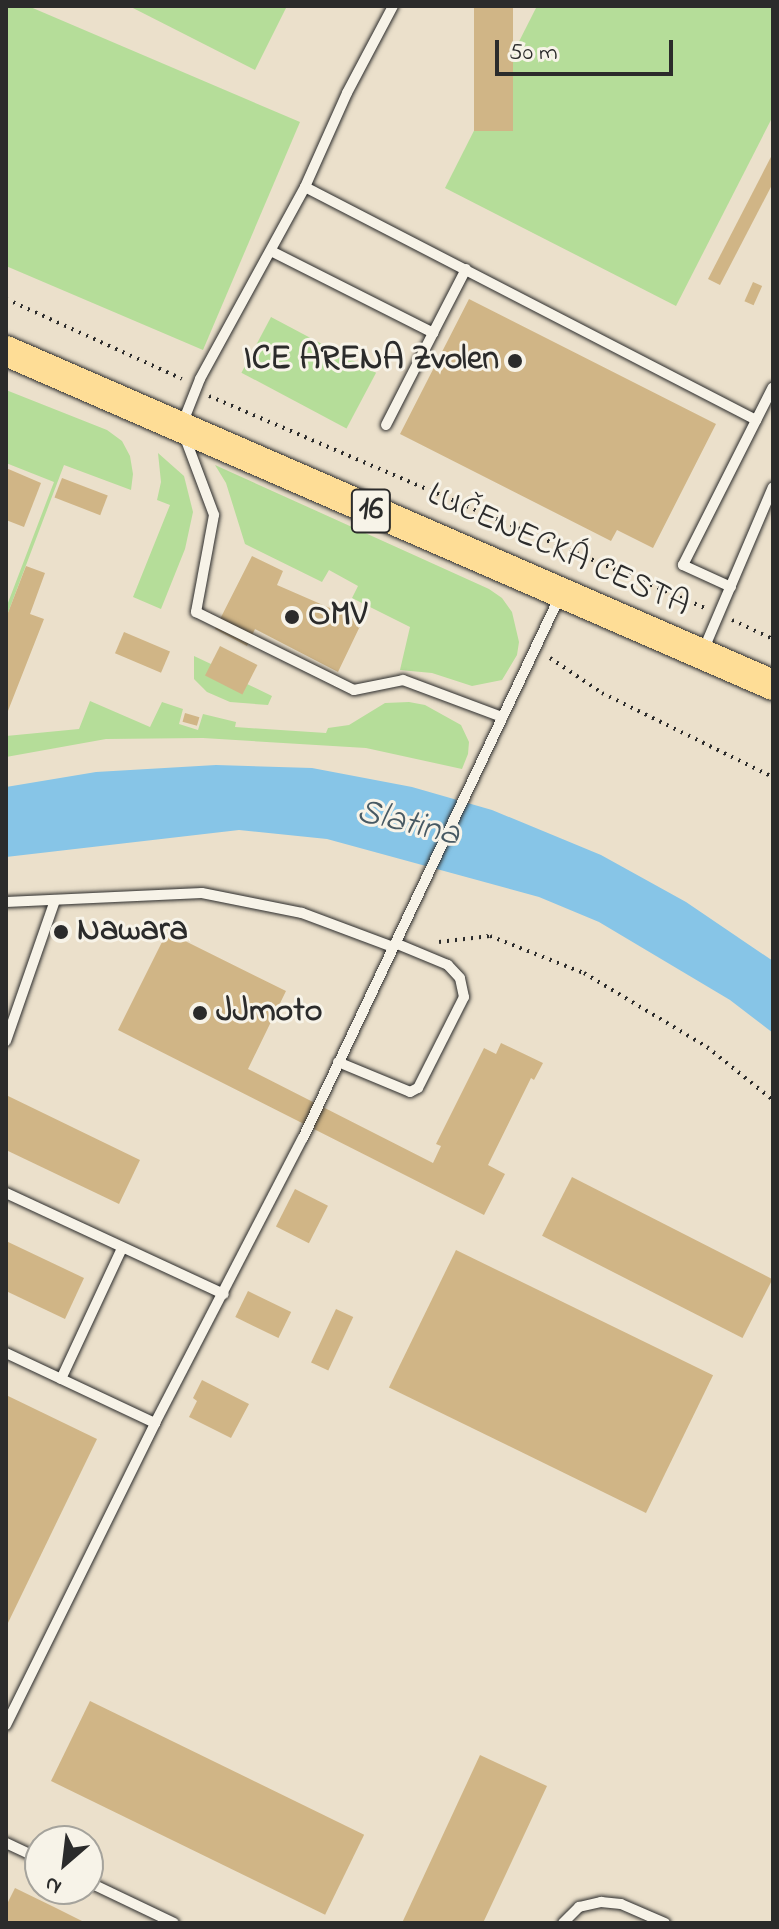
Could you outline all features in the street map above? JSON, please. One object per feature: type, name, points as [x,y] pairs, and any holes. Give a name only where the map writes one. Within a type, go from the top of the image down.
[{"type":"main road","name":"LUČENECKÁ CESTA","points":[[6,351],[773,685]]},
{"type":"lane","points":[[393,6],[347,93],[305,187],[195,390],[181,427],[214,515],[196,612],[354,690],[403,680],[502,717]]},
{"type":"lane","points":[[305,187],[756,420]]},
{"type":"lane","points":[[271,251],[433,333]]},
{"type":"lane","points":[[386,425],[466,269]]},
{"type":"lane","points":[[731,587],[683,565],[773,387]]},
{"type":"lane","points":[[701,655],[773,487]]},
{"type":"lane","points":[[6,1725],[338,1062],[560,594]]},
{"type":"lane","points":[[6,902],[202,893],[302,913],[448,965],[460,978],[464,997],[418,1088],[410,1092],[338,1062]]},
{"type":"lane","points":[[6,1041],[55,900]]},
{"type":"lane","points":[[6,1193],[224,1294]]},
{"type":"lane","points":[[61,1379],[122,1248]]},
{"type":"lane","points":[[6,1353],[155,1423]]},
{"type":"lane","points":[[104,1890],[174,1923]]},
{"type":"lane","points":[[563,1923],[579,1907],[601,1902],[621,1904],[665,1923]]},
{"type":"path","points":[[6,299],[178,376],[195,390],[773,639]]},
{"type":"path","points":[[534,648],[602,693],[773,777]]},
{"type":"path","points":[[435,942],[490,936],[584,973],[707,1047],[773,1100]]},
{"type":"green space","points":[[6,6],[28,6],[300,122],[203,350],[6,266]]},
{"type":"green space","points":[[129,6],[287,6],[255,70]]},
{"type":"green space","points":[[537,6],[773,6],[773,116],[676,306],[445,188]]},
{"type":"green space","points":[[271,317],[376,373],[346,428],[241,373]]},
{"type":"green space","points":[[6,390],[107,430],[122,441],[130,456],[133,474],[131,490],[64,465],[6,618],[6,608],[54,482],[6,463]]},
{"type":"green space","points":[[158,453],[184,476],[193,512],[185,549],[161,609],[133,597],[170,505],[157,500],[161,482]]},
{"type":"green space","points":[[215,465],[489,589],[502,598],[512,612],[519,642],[517,655],[502,680],[472,686],[432,673],[400,670],[410,627],[352,598],[358,586],[329,570],[322,582],[245,544],[226,483]]},
{"type":"green space","points":[[194,656],[211,664],[242,694],[247,684],[272,696],[268,705],[230,702],[207,692],[194,679]]},
{"type":"green space","points":[[90,701],[150,727],[162,702],[183,709],[179,724],[198,730],[203,714],[236,722],[235,727],[326,733],[328,728],[349,725],[385,703],[409,702],[425,705],[461,725],[469,742],[468,754],[462,769],[366,748],[203,738],[106,739],[6,757],[6,736],[79,729]]},
{"type":"water","name":"Slatina","points":[[216,765],[312,768],[412,787],[492,810],[601,855],[686,902],[773,961],[773,1033],[730,1000],[599,922],[539,897],[327,839],[239,830],[6,857],[6,787],[96,772]]},
{"type":"building","points":[[474,6],[513,6],[513,131],[474,131]]},
{"type":"building","points":[[773,153],[773,183],[720,285],[708,279]]},
{"type":"building","points":[[753,282],[762,286],[754,305],[744,301]]},
{"type":"building","name":"ICE ARENA Zvolen","points":[[469,299],[716,424],[653,548],[617,530],[611,541],[400,434]]},
{"type":"building","points":[[6,468],[41,483],[24,527],[6,520]]},
{"type":"building","points":[[62,478],[108,496],[100,515],[54,498]]},
{"type":"building","points":[[252,556],[283,571],[277,585],[362,622],[338,672],[255,629],[247,646],[215,629]]},
{"type":"building","points":[[26,566],[45,573],[30,614],[44,619],[6,716],[6,618]]},
{"type":"building","points":[[124,632],[170,652],[161,673],[115,653]]},
{"type":"building","points":[[220,646],[257,665],[242,694],[205,675]]},
{"type":"building","points":[[185,713],[199,717],[197,726],[183,722]]},
{"type":"building","points":[[167,932],[286,991],[248,1069],[433,1163],[441,1146],[436,1144],[484,1048],[496,1054],[501,1043],[543,1063],[534,1080],[531,1078],[488,1165],[505,1174],[484,1215],[118,1030]]},
{"type":"building","points":[[6,1095],[140,1160],[119,1204],[6,1150]]},
{"type":"building","points":[[572,1177],[772,1279],[743,1338],[542,1236]]},
{"type":"building","points":[[295,1189],[328,1206],[309,1243],[276,1226]]},
{"type":"building","points":[[6,1241],[84,1278],[65,1319],[6,1291]]},
{"type":"building","points":[[456,1250],[713,1375],[646,1513],[389,1388]]},
{"type":"building","points":[[248,1291],[291,1312],[278,1338],[235,1317]]},
{"type":"building","points":[[336,1309],[353,1317],[328,1371],[311,1362]]},
{"type":"building","points":[[202,1380],[249,1404],[231,1438],[189,1417],[197,1401],[193,1398]]},
{"type":"building","points":[[6,1395],[97,1439],[6,1627]]},
{"type":"building","points":[[90,1701],[364,1835],[325,1915],[51,1781]]},
{"type":"building","points":[[480,1755],[547,1786],[483,1923],[402,1923]]},
{"type":"building","points":[[15,1888],[24,1892],[24,1905],[49,1905],[86,1923],[6,1923],[6,1906]]},
{"type":"place","name":"ICE ARENA Zvolen","points":[[515,361]]},
{"type":"place","name":"OMV","points":[[292,617]]},
{"type":"place","name":"Nawara","points":[[61,932]]},
{"type":"place","name":"JJmoto","points":[[200,1013]]}]
